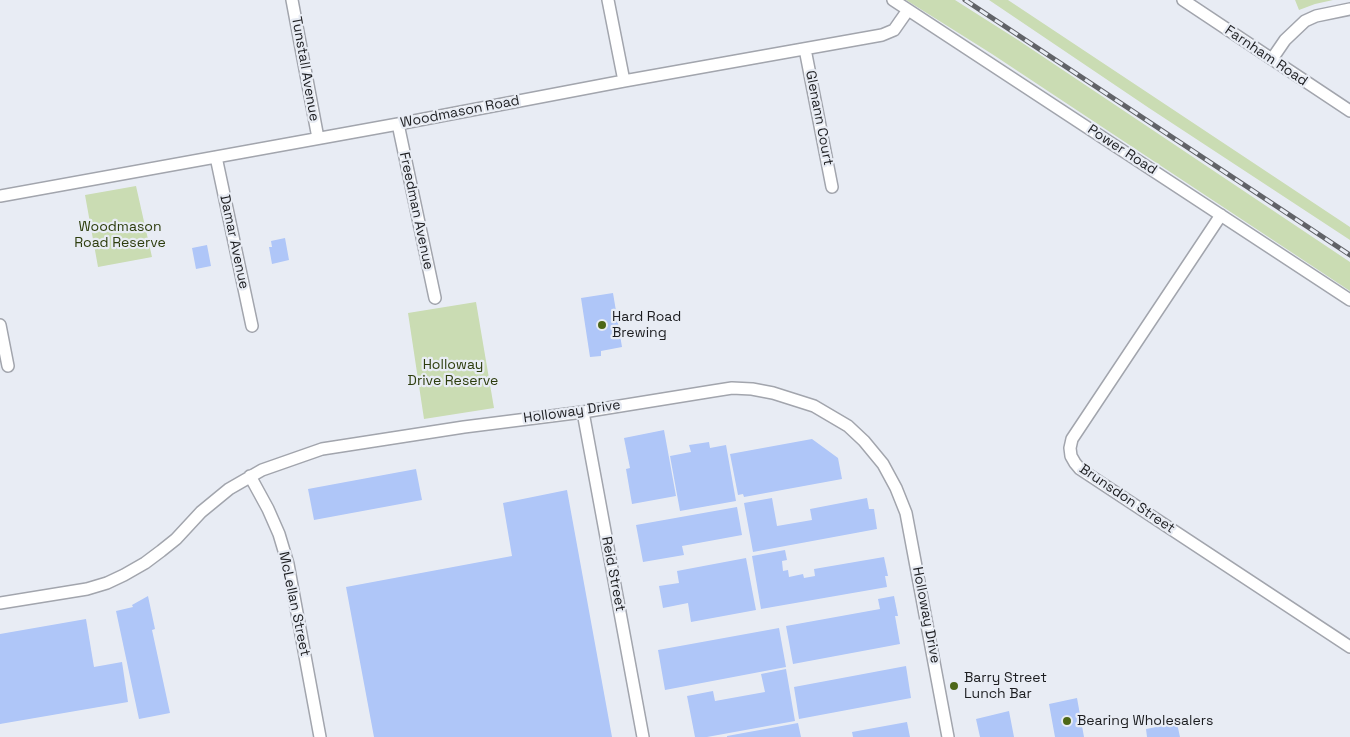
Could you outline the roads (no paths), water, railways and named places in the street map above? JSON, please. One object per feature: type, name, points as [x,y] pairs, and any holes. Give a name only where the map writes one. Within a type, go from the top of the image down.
[{"type":"street","name":"Tunstall Avenue","points":[[292,0],[318,138]]},
{"type":"street","points":[[608,0],[624,81]]},
{"type":"street","name":"Power Road","points":[[893,0],[1350,300]]},
{"type":"street","name":"Farnham Road","points":[[1183,0],[1350,112]]},
{"type":"street","points":[[1272,59],[1285,40],[1305,21],[1316,16],[1350,9]]},
{"type":"street","name":"Woodmason Road","points":[[0,196],[882,35],[894,30],[908,10]]},
{"type":"street","name":"Glenann Court","points":[[805,49],[832,186]]},
{"type":"street","name":"Freedman Avenue","points":[[398,124],[435,298]]},
{"type":"street","name":"Damar Avenue","points":[[216,157],[252,326]]},
{"type":"street","name":"Brunsdon Street","points":[[1221,215],[1072,439],[1071,456],[1080,469],[1350,647]]},
{"type":"street","points":[[0,325],[8,366]]},
{"type":"street","name":"Holloway Drive","points":[[0,603],[87,589],[124,575],[162,551],[201,512],[229,489],[250,476],[322,449],[464,427],[583,412],[713,390],[732,388],[752,389],[780,394],[814,406],[848,426],[864,441],[883,464],[896,488],[906,513],[948,737]]},
{"type":"street","name":"Reid Street","points":[[583,412],[644,737]]},
{"type":"street","name":"McLellan Street","points":[[250,476],[268,509],[288,564],[320,737]]},
{"type":"railway","points":[[965,0],[1350,255]]},
{"type":"place","name":"Hard Road Brewing","points":[[602,325]]},
{"type":"place","name":"Barry Street Lunch Bar","points":[[954,686]]},
{"type":"place","name":"Bearing Wholesalers","points":[[1067,721]]},
{"type":"park label","name":"Woodmason Road Reserve","points":[[120,236]]},
{"type":"park label","name":"Holloway Drive Reserve","points":[[453,374]]}]
